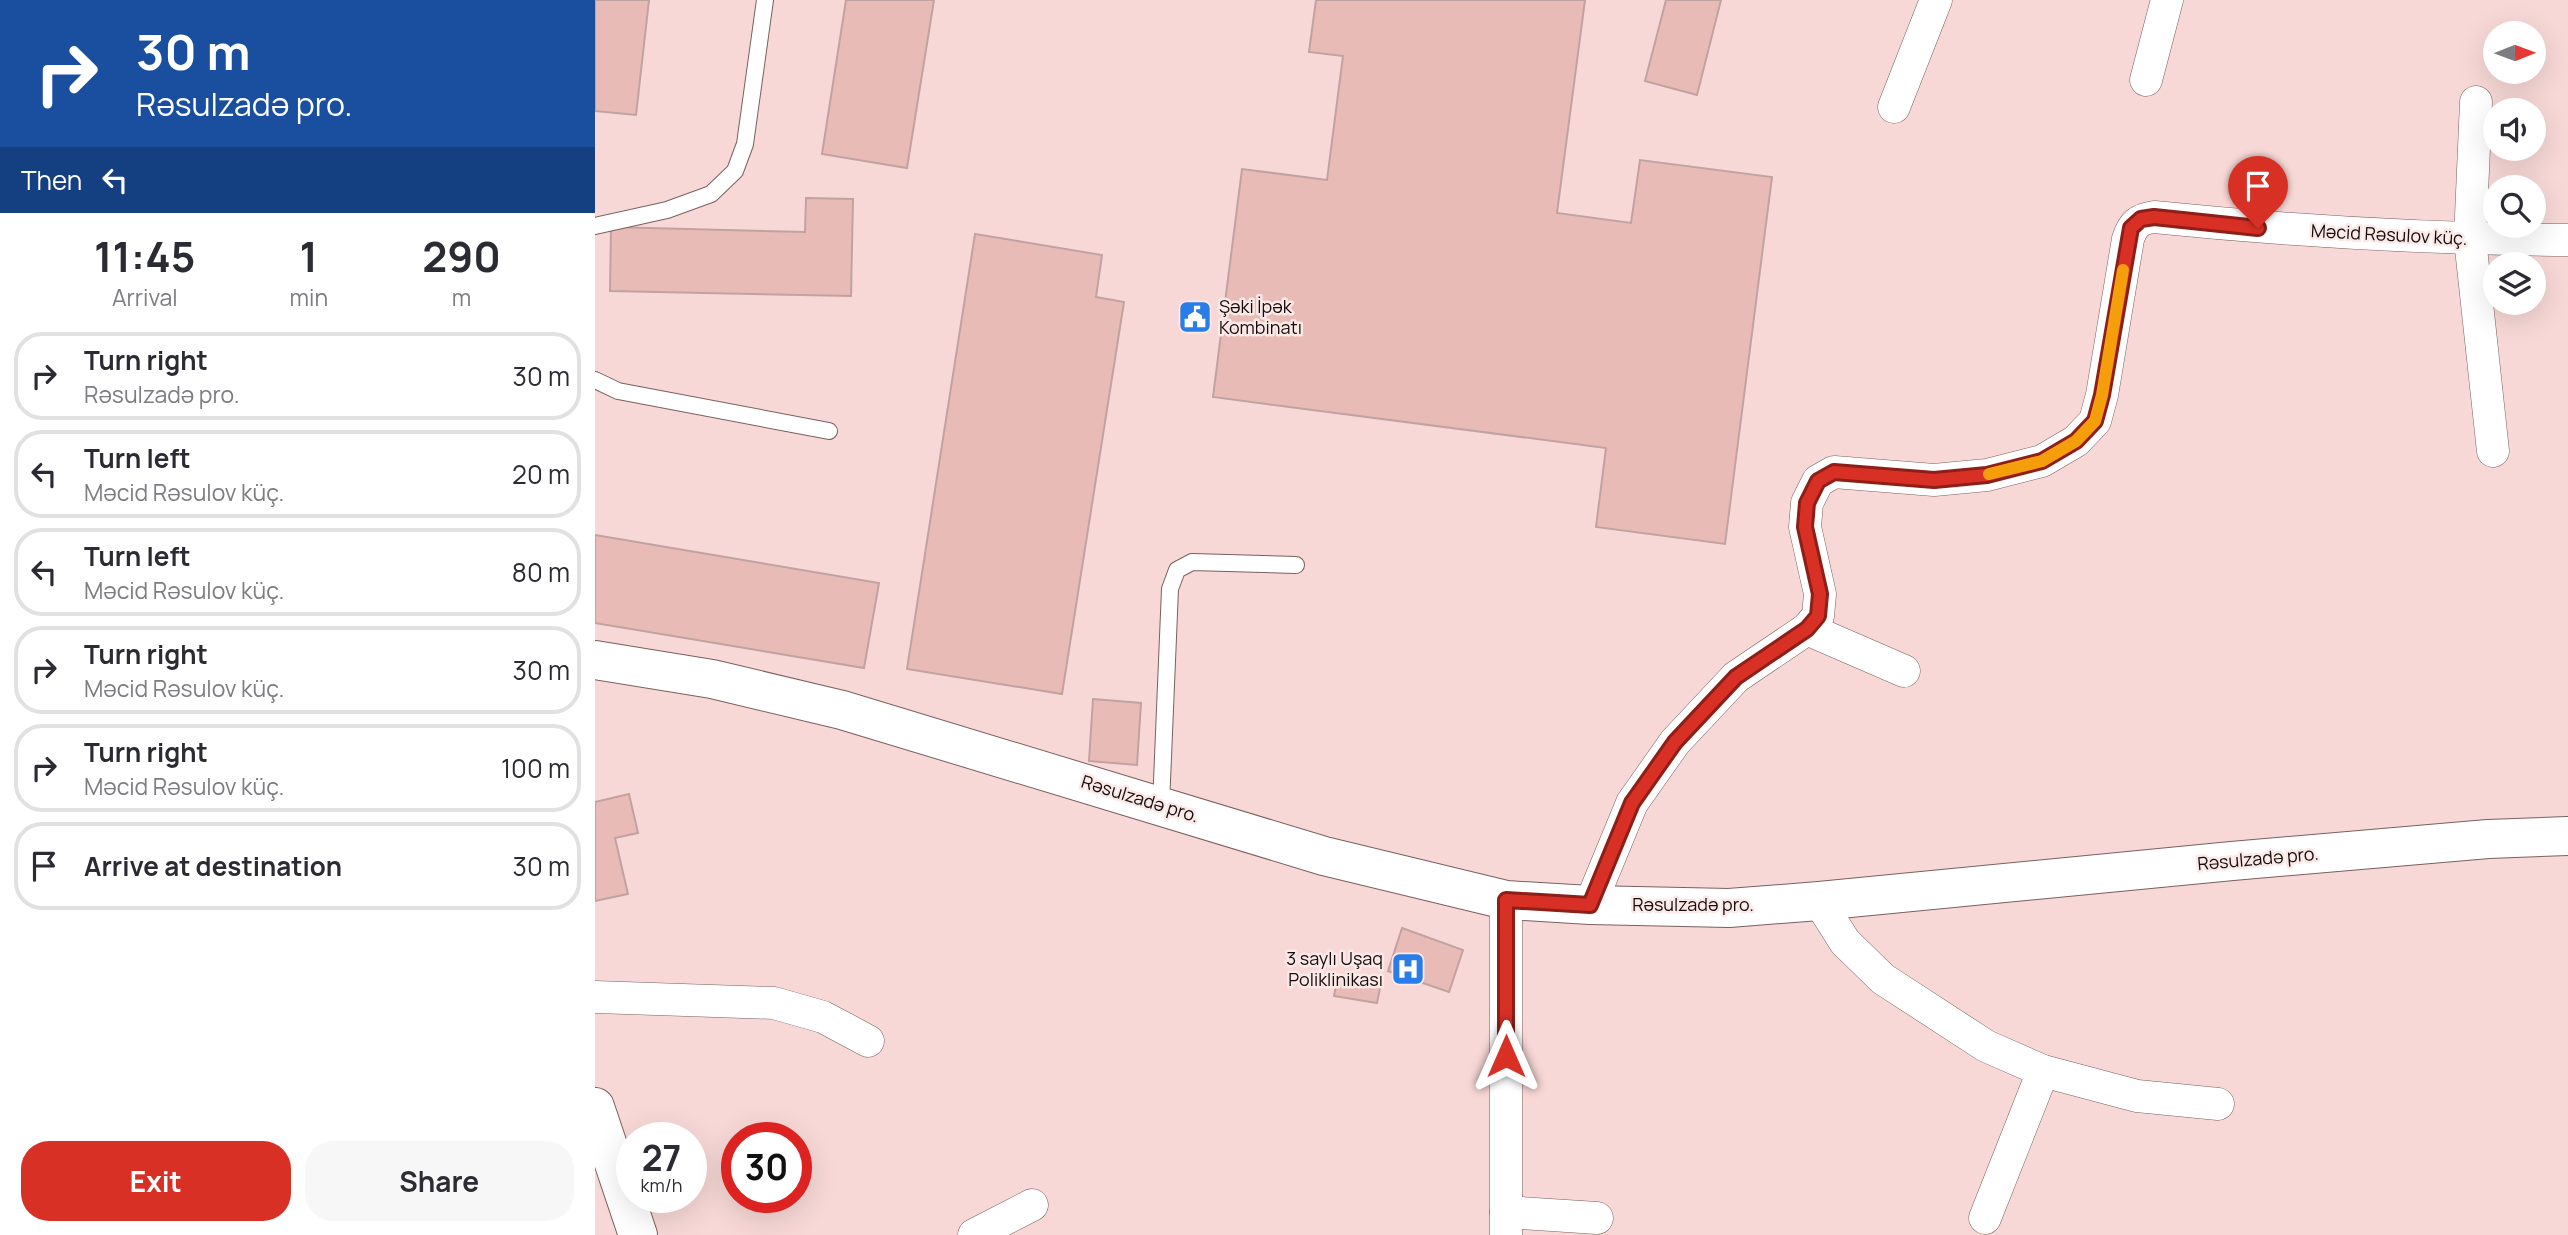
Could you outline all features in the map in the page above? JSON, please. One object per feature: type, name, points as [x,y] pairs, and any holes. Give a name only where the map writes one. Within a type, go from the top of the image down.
[{"type":"street","points":[[1895,107],[1935,0]]},
{"type":"street","points":[[2146,80],[2167,0]]},
{"type":"street","points":[[2476,102],[2470,239],[2493,451]]},
{"type":"street","name":"Məcid Rəsulov küç.","points":[[1807,629],[1818,616],[1820,594],[1805,527],[1807,503],[1818,481],[1834,472],[1934,480],[1987,475],[2042,461],[2076,441],[2095,421],[2102,395],[2128,239],[2131,228],[2141,219],[2154,217],[2258,228],[2470,239],[2568,240]]},
{"type":"street","points":[[1590,905],[1632,803],[1675,742],[1736,677],[1807,629],[1904,671]]},
{"type":"street","name":"Rəsulzadə pro.","points":[[595,660],[712,679],[819,704],[1324,856],[1506,900],[1728,908],[2232,860],[2488,839],[2568,836]]},
{"type":"street","points":[[1506,900],[1506,1224],[1597,1218]]},
{"type":"street","points":[[1819,901],[1845,942],[1883,979],[1986,1046],[2043,1071],[2137,1096],[2218,1104]]},
{"type":"street","points":[[595,997],[773,1003],[823,1017],[868,1041]]},
{"type":"street","points":[[1985,1218],[2043,1071]]},
{"type":"street","points":[[595,1107],[638,1235]]},
{"type":"street","points":[[974,1235],[1033,1205]]},
{"type":"lane","points":[[595,226],[667,210],[711,194],[735,171],[745,144],[765,0]]},
{"type":"lane","points":[[595,380],[618,391],[828,431]]},
{"type":"lane","points":[[1161,805],[1170,589],[1177,570],[1192,562],[1296,565]]},
{"type":"building","points":[[595,0],[649,0],[636,115],[595,111]]},
{"type":"building","points":[[846,0],[934,0],[907,168],[822,154]]},
{"type":"building","points":[[1316,0],[1585,0],[1557,213],[1631,223],[1640,160],[1772,177],[1725,544],[1596,527],[1606,448],[1213,397],[1242,169],[1327,180],[1343,56],[1309,52]]},
{"type":"building","points":[[1666,0],[1721,0],[1697,95],[1645,81]]},
{"type":"building","points":[[806,198],[853,199],[851,296],[610,291],[611,227],[805,232]]},
{"type":"building","points":[[975,234],[1102,255],[1096,297],[1124,302],[1062,694],[907,669]]},
{"type":"building","points":[[595,535],[879,583],[864,668],[595,623]]},
{"type":"building","points":[[1093,699],[1141,703],[1137,765],[1089,761]]},
{"type":"building","points":[[629,794],[638,833],[615,838],[628,894],[595,901],[595,802]]},
{"type":"building","points":[[1402,928],[1463,950],[1449,992],[1388,971]]},
{"type":"building","points":[[1338,976],[1381,983],[1377,1003],[1334,996]]},
{"type":"slow traffic","points":[[1989,474],[2042,461],[2076,441],[2095,421],[2102,395],[2123,270]]},
{"type":"place","name":"Şəki İpək Kombinatı","points":[[1195,317]]},
{"type":"place","name":"3 saylı Uşaq Poliklinikası","points":[[1408,969]]},
{"type":"route","points":[[1506,1056],[1506,900],[1590,905],[1632,803],[1675,742],[1736,677],[1807,629],[1818,616],[1820,594],[1805,527],[1807,503],[1818,481],[1834,472],[1934,480],[1987,475],[2042,461],[2076,441],[2095,421],[2102,395],[2131,228],[2141,219],[2154,217],[2258,228]]}]
